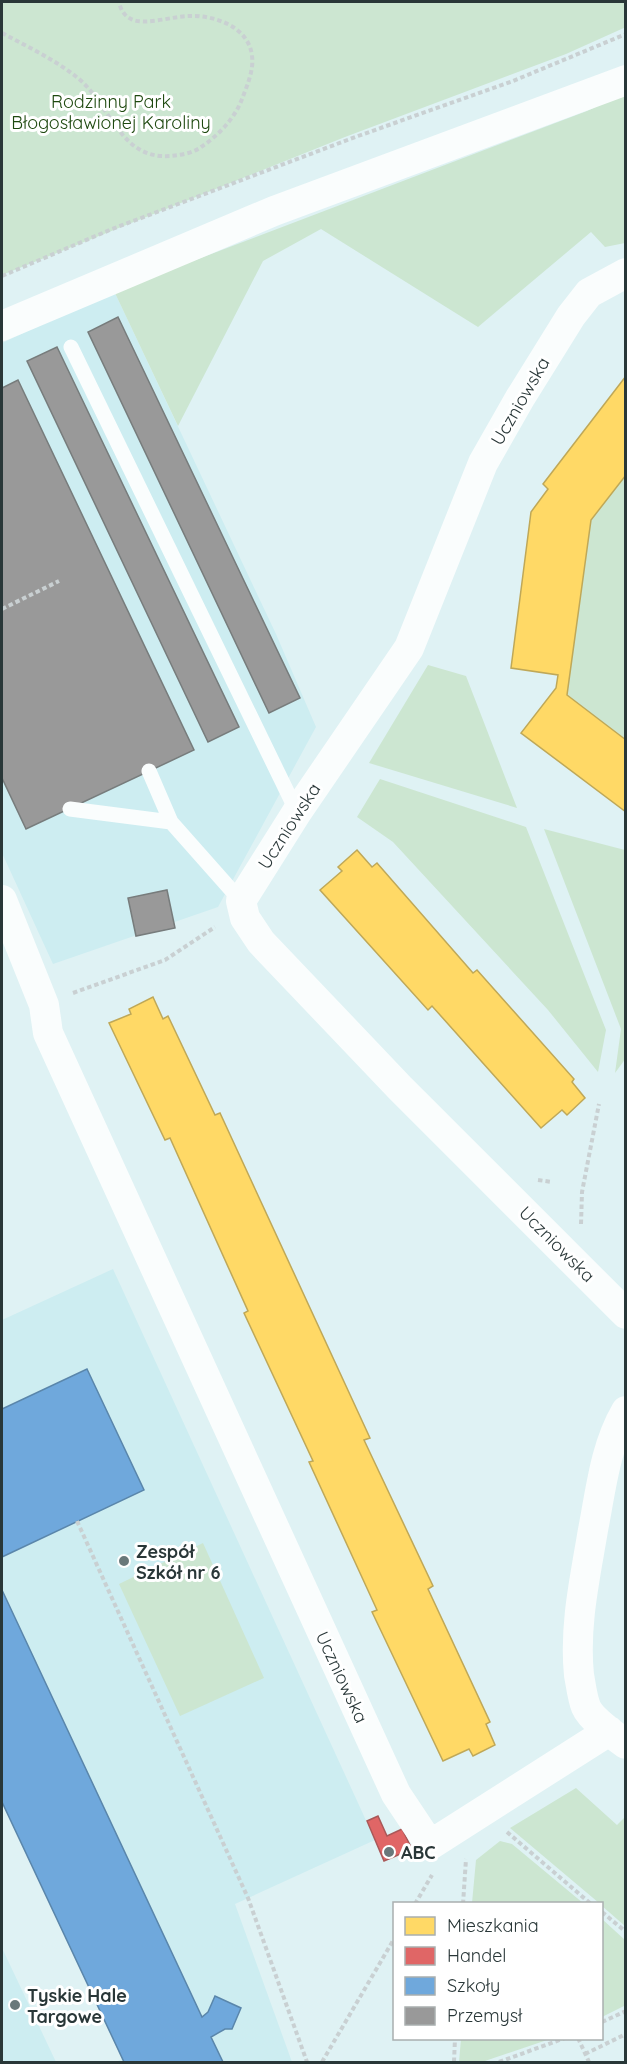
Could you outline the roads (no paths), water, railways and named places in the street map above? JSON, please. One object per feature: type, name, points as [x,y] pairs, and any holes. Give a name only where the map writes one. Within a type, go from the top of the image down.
[{"type":"street","points":[[2,326],[274,211],[623,89]]},
{"type":"street","name":"Uczniowska","points":[[626,273],[589,293],[571,316],[520,398],[483,464],[409,648],[297,812],[241,901],[245,918],[261,942],[400,1088],[626,1314]]},
{"type":"street","name":"Uczniowska","points":[[4,911],[44,1005],[48,1033],[396,1794],[430,1845],[617,1738],[586,1708],[580,1684],[577,1643],[579,1604],[606,1463],[616,1428],[626,1411]]},
{"type":"lane","points":[[71,347],[297,812]]},
{"type":"lane","points":[[148,771],[171,822],[241,901]]},
{"type":"lane","points":[[70,808],[171,822]]},
{"type":"place","name":"Zespół Szkół nr 6","points":[[124,1561]]},
{"type":"place","name":"ABC","points":[[389,1852]]},
{"type":"place","name":"Tyskie Hale Targowe","points":[[15,2005]]},
{"type":"park label","name":"Rodzinny Park Błogosławionej Karoliny","points":[[111,111]]}]
